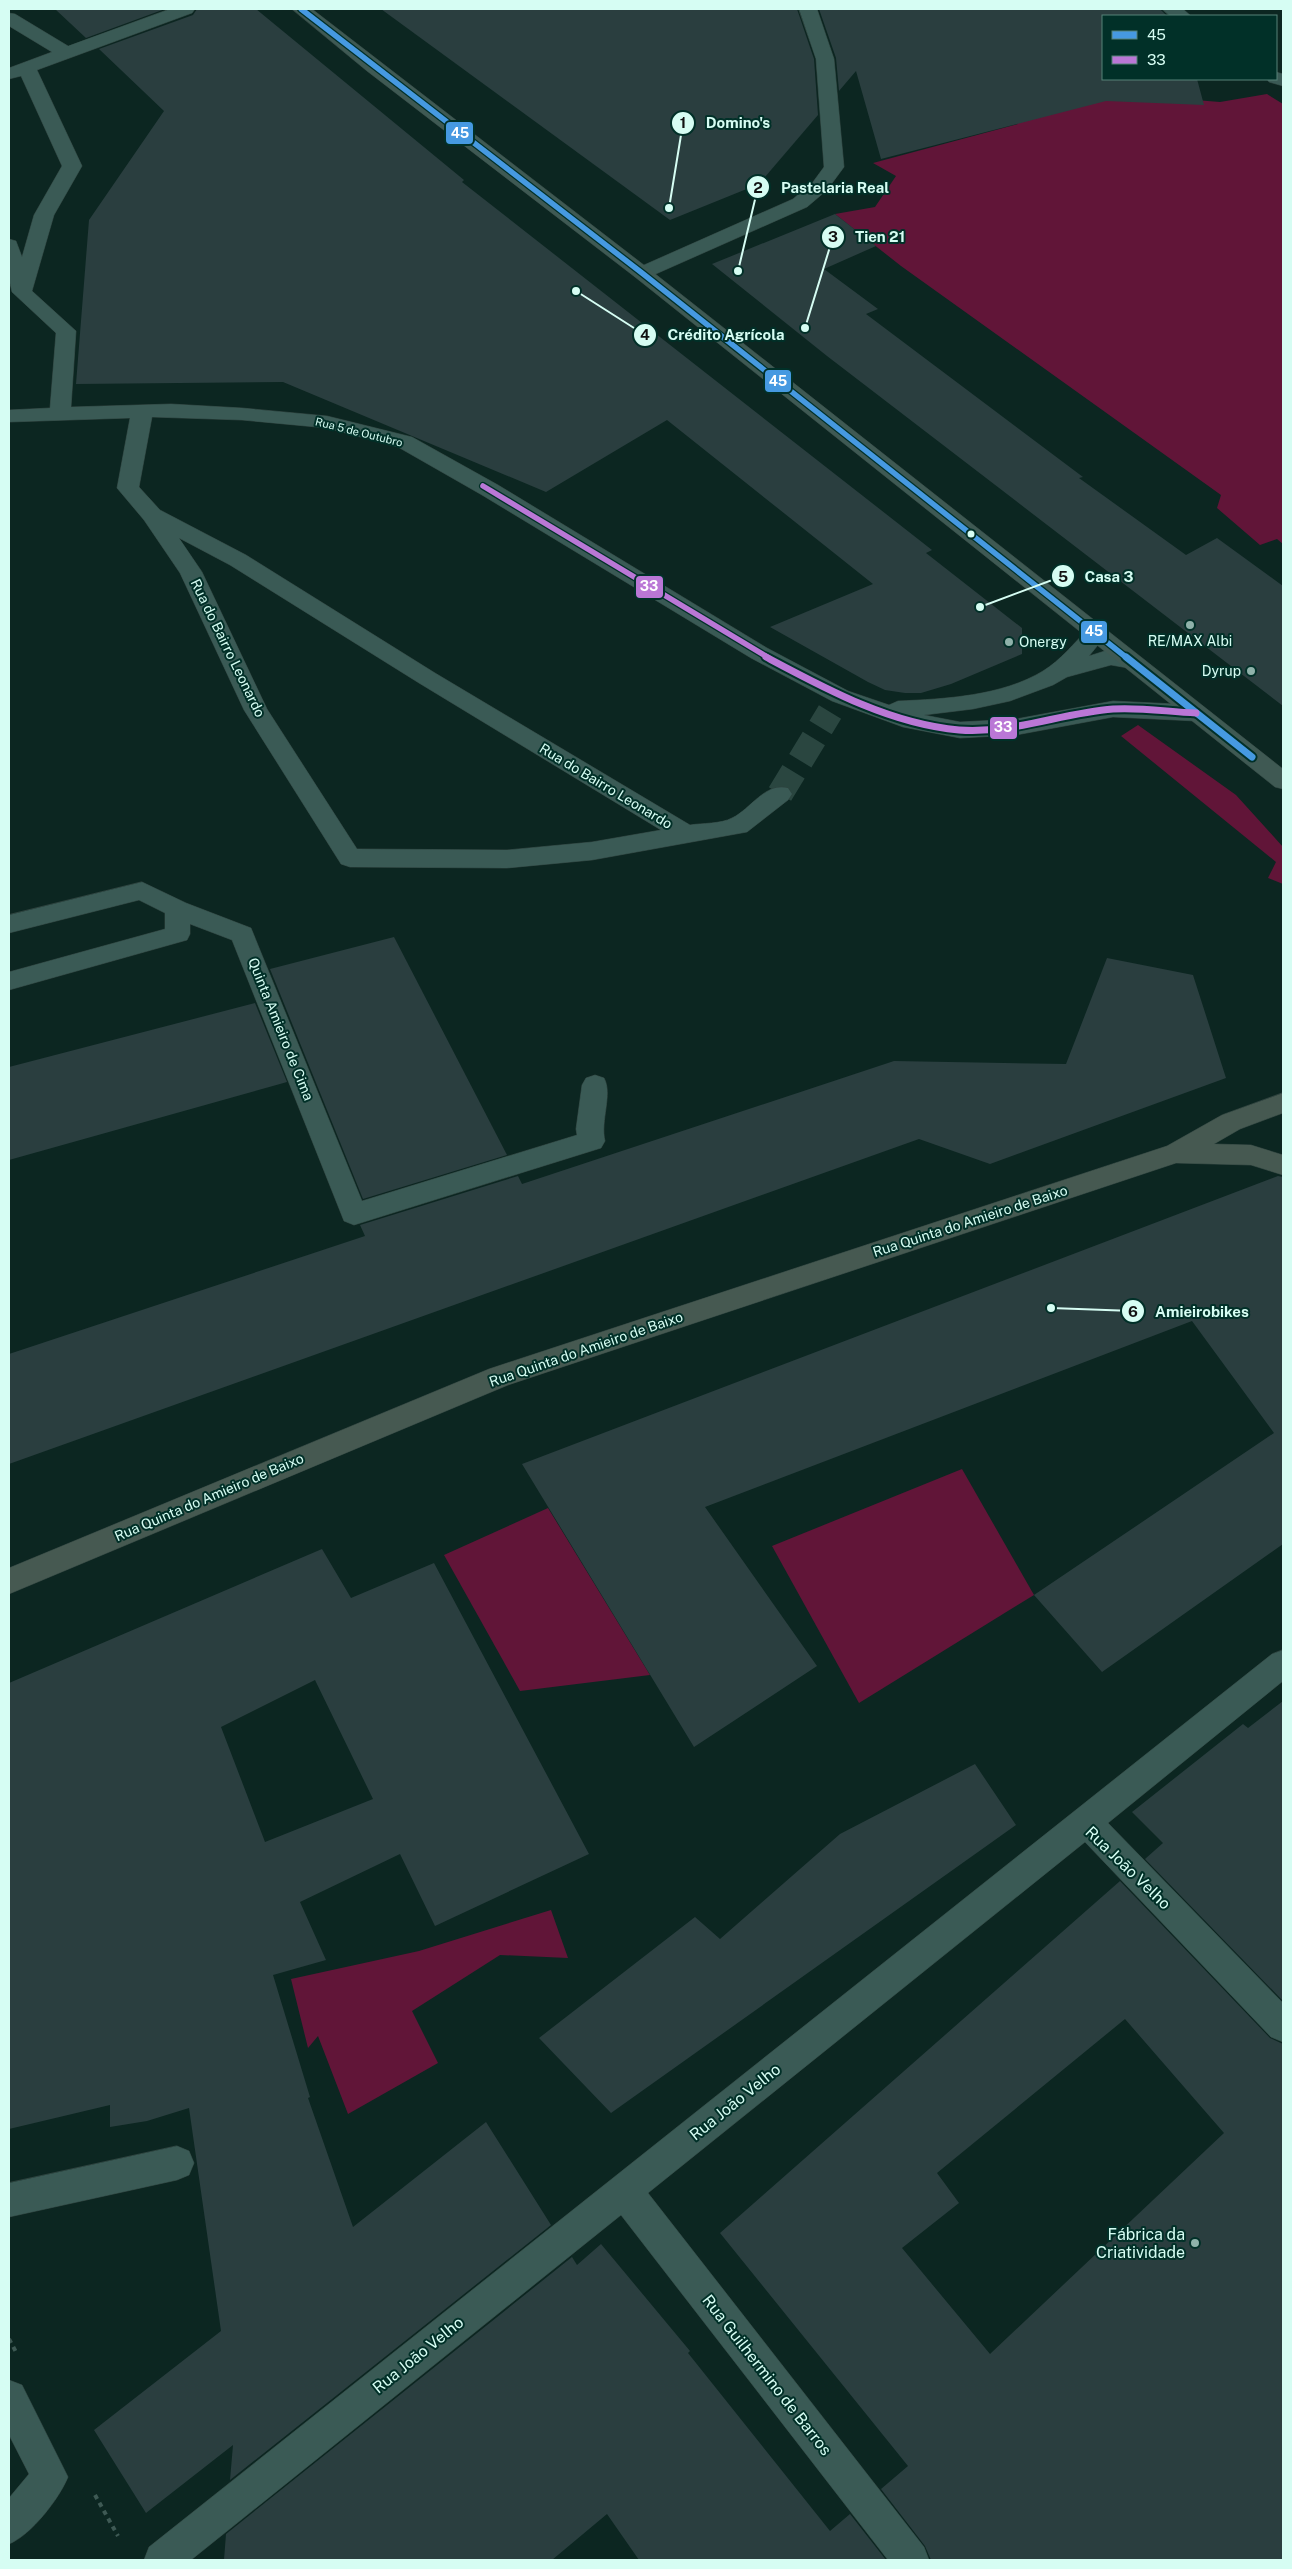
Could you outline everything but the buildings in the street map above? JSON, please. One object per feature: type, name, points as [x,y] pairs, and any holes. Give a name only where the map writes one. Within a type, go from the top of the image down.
[{"type":"main road","points":[[302,9],[373,67],[642,273],[1283,781]]},
{"type":"main road","name":"Rua Quinta do Amieiro de Baixo","points":[[9,1581],[498,1377],[1176,1153],[1231,1122],[1283,1103]]},
{"type":"main road","name":"Rua Quinta do Amieiro de Baixo","points":[[1176,1153],[1251,1155],[1283,1165]]},
{"type":"street","points":[[15,289],[44,215],[72,166],[18,71],[186,9]]},
{"type":"street","points":[[642,273],[800,203],[820,186],[834,166],[825,59],[808,9]]},
{"type":"street","points":[[9,18],[66,53]]},
{"type":"street","points":[[9,245],[15,289],[66,331],[60,415]]},
{"type":"street","name":"Rua 5 de Outubro","points":[[9,416],[171,410],[242,414],[327,422],[405,442],[490,490],[759,654],[835,704],[879,709],[915,708],[981,700],[1046,680],[1096,634]]},
{"type":"street","points":[[142,412],[128,488],[152,515]]},
{"type":"street","name":"Rua do Bairro Leonardo","points":[[152,515],[191,572],[256,710],[350,858],[508,860],[592,851],[686,834]]},
{"type":"street","name":"Rua do Bairro Leonardo","points":[[152,515],[238,560],[435,683],[686,834]]},
{"type":"street","name":"Rua 5 de Outubro","points":[[1055,672],[1111,657],[1128,660]]},
{"type":"street","name":"Rua 5 de Outubro","points":[[879,709],[911,721],[960,730],[1016,727],[1114,709],[1196,713]]},
{"type":"street","points":[[686,834],[738,826],[780,794]]},
{"type":"street","name":"Quinta Amieiro de Cima","points":[[9,924],[142,891],[177,909],[242,934],[346,1189],[354,1214],[592,1141],[589,1129],[595,1085]]},
{"type":"street","points":[[9,981],[178,934],[177,909]]},
{"type":"street","points":[[1086,1822],[1283,1663]]},
{"type":"street","name":"Rua João Velho","points":[[162,2560],[1086,1822],[1283,2026]]},
{"type":"street","points":[[9,2200],[177,2163]]},
{"type":"street","name":"Rua Guilhermino de Barros","points":[[624,2191],[911,2560]]},
{"type":"street","points":[[9,2398],[50,2477],[9,2526]]},
{"type":"shaded area","points":[[1267,94],[1283,104],[1283,544],[1277,539],[1260,545],[1217,508],[1221,495],[901,266],[835,214],[875,207],[896,176],[873,163],[1018,124],[995,104],[1134,95],[1220,102]]},
{"type":"shaded area","points":[[1138,725],[1236,795],[1283,847],[1283,884],[1268,878],[1276,862],[1121,736]]},
{"type":"shaded area","points":[[962,1469],[1034,1595],[859,1703],[772,1546]]},
{"type":"shaded area","points":[[548,1508],[650,1675],[520,1691],[444,1555]]},
{"type":"shaded area","points":[[551,1910],[568,1958],[500,1955],[412,2011],[438,2063],[348,2114],[318,2036],[308,2048],[291,1979],[419,1951]]},
{"type":"tunnel","points":[[780,794],[830,712]]},
{"type":"transit line","name":"45","points":[[301,9],[373,67],[642,273],[1252,757]]},
{"type":"transit line","name":"33","points":[[483,486],[759,653],[840,696],[911,721],[960,730],[1016,727],[1113,709],[1196,713]]},
{"type":"place","name":"Domino's","points":[[669,208]]},
{"type":"place","name":"Pastelaria Real","points":[[738,271]]},
{"type":"place","name":"Crédito Agrícola","points":[[576,291]]},
{"type":"place","name":"Tien 21","points":[[805,328]]},
{"type":"place","name":"Casa 3","points":[[980,607]]},
{"type":"place","name":"RE/MAX Albi","points":[[1190,625]]},
{"type":"place","name":"Onergy","points":[[1009,642]]},
{"type":"place","name":"Dyrup","points":[[1251,671]]},
{"type":"place","name":"Amieirobikes","points":[[1051,1308]]},
{"type":"place","name":"Fábrica da Criatividade","points":[[1195,2243]]}]
